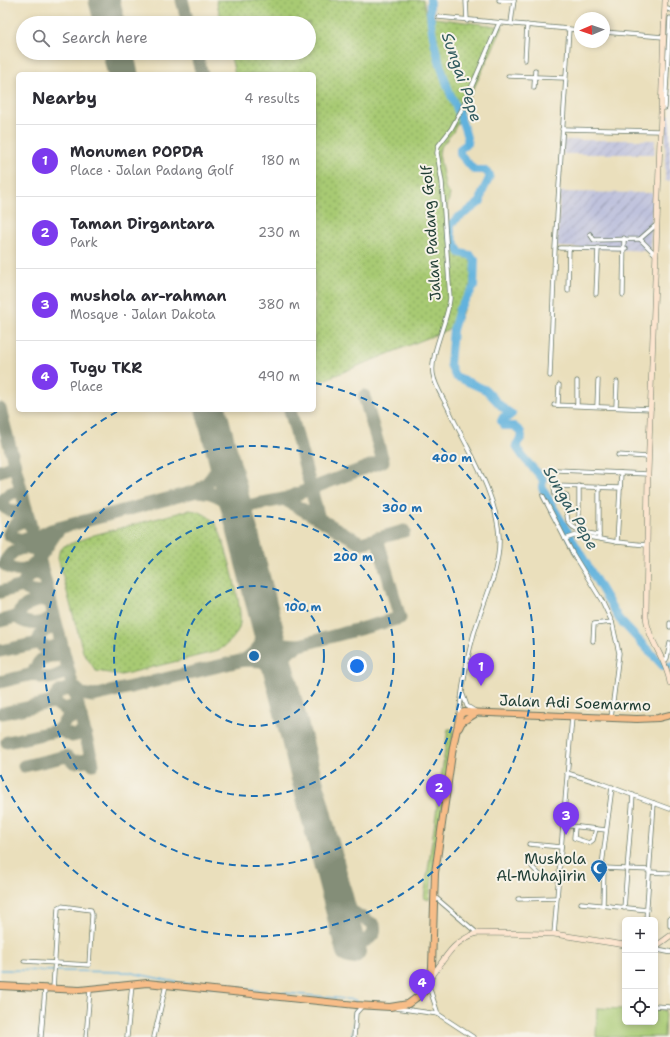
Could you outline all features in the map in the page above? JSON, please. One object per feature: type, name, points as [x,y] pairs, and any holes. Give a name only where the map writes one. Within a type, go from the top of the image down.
[{"type":"highway","name":"Jalan Adi Soemarmo","points":[[464,712],[651,719],[670,715]]},
{"type":"highway","points":[[459,717],[464,712]]},
{"type":"highway","name":"Jalan Adi Soemarmo","points":[[456,735],[462,722],[479,713]]},
{"type":"highway","name":"Jalan Adi Soemarmo","points":[[429,981],[432,966],[436,863],[459,717]]},
{"type":"highway","points":[[0,986],[90,990],[132,984],[166,985],[390,1008],[408,1004],[415,1000],[424,992],[429,981]]},
{"type":"main road","points":[[665,0],[663,38],[667,57],[660,132],[646,545],[647,628],[669,674],[670,683]]},
{"type":"main road","points":[[429,981],[448,951],[466,938],[477,933],[502,932],[554,934],[622,945]]},
{"type":"main road","points":[[658,946],[670,936]]},
{"type":"street","points":[[466,0],[467,21]]},
{"type":"street","points":[[498,0],[514,1],[511,24]]},
{"type":"street","points":[[438,17],[467,21],[574,30]]},
{"type":"street","points":[[670,18],[664,108],[670,108]]},
{"type":"street","name":"Jalan Padang Golf","points":[[459,717],[462,692],[472,640],[495,572],[499,550],[497,518],[490,491],[467,448],[433,375],[434,357],[447,317],[450,298],[442,182],[437,153],[438,146],[458,118],[499,23]]},
{"type":"street","points":[[525,60],[527,25]]},
{"type":"street","points":[[550,376],[553,291],[568,29]]},
{"type":"street","points":[[610,33],[663,38]]},
{"type":"street","points":[[534,88],[535,70]]},
{"type":"street","points":[[508,76],[566,78]]},
{"type":"street","points":[[562,128],[660,132]]},
{"type":"street","points":[[640,239],[656,225]]},
{"type":"street","points":[[590,234],[594,240],[624,238],[640,239],[656,254]]},
{"type":"street","points":[[623,295],[626,249],[624,238]]},
{"type":"street","points":[[560,248],[626,249]]},
{"type":"street","points":[[568,290],[569,248]]},
{"type":"street","points":[[596,294],[598,248]]},
{"type":"street","points":[[597,406],[598,380]]},
{"type":"street","points":[[577,405],[578,381]]},
{"type":"street","points":[[616,407],[617,382]]},
{"type":"street","points":[[558,385],[556,405],[651,409]]},
{"type":"street","points":[[618,455],[648,457]]},
{"type":"street","points":[[556,470],[648,474]]},
{"type":"street","points":[[617,542],[621,473]]},
{"type":"street","points":[[599,538],[579,531],[567,518],[567,496],[555,495],[554,486],[621,488]]},
{"type":"street","points":[[579,486],[579,531]]},
{"type":"street","points":[[599,487],[599,538]]},
{"type":"street","points":[[543,496],[565,539],[602,601],[612,622],[619,653],[611,718]]},
{"type":"street","points":[[565,539],[575,535],[646,545]]},
{"type":"street","points":[[594,641],[594,624],[612,622]]},
{"type":"street","points":[[670,623],[670,628]]},
{"type":"street","points":[[664,663],[667,658],[670,643]]},
{"type":"street","points":[[462,692],[467,706],[479,713]]},
{"type":"street","points":[[460,705],[464,712]]},
{"type":"street","points":[[554,934],[572,716]]},
{"type":"street","points":[[567,773],[612,787],[670,809]]},
{"type":"street","points":[[603,906],[604,868],[602,865],[612,787]]},
{"type":"street","points":[[624,908],[633,795]]},
{"type":"street","points":[[646,917],[654,803]]},
{"type":"street","points":[[562,825],[606,830]]},
{"type":"street","points":[[575,827],[574,838],[590,843],[593,840],[596,829]]},
{"type":"street","points":[[529,844],[561,847]]},
{"type":"street","points":[[532,867],[540,875],[558,879]]},
{"type":"street","points":[[604,868],[670,873]]},
{"type":"street","points":[[434,896],[477,933]]},
{"type":"street","points":[[518,899],[557,898]]},
{"type":"street","points":[[582,903],[647,910]]},
{"type":"street","points":[[24,961],[54,964],[90,964],[92,915],[88,909],[58,907],[54,964],[53,989]]},
{"type":"street","points":[[670,918],[670,926]]},
{"type":"street","points":[[658,949],[670,952]]},
{"type":"street","points":[[429,981],[438,1014]]},
{"type":"street","points":[[127,1037],[132,984]]},
{"type":"street","points":[[154,1037],[166,985]]},
{"type":"street","points":[[41,1037],[45,989]]},
{"type":"street","points":[[86,1037],[90,990]]},
{"type":"street","points":[[354,1037],[356,1013],[363,1005]]},
{"type":"street","points":[[658,1006],[670,1007]]},
{"type":"street","points":[[390,1008],[438,1014],[473,1037]]},
{"type":"shaded area","points":[[670,115],[670,181],[665,181],[666,116]]},
{"type":"shaded area","points":[[562,140],[655,140],[654,154],[563,154]]},
{"type":"shaded area","points":[[560,192],[653,193],[650,251],[557,247]]},
{"type":"green space","points":[[216,0],[423,0],[427,17],[503,27],[453,132],[440,148],[439,154],[446,190],[450,194],[447,208],[450,237],[457,240],[457,247],[461,251],[472,256],[473,264],[470,288],[465,304],[460,319],[454,318],[452,328],[316,383],[316,72],[235,72],[232,60],[316,60],[316,16],[220,16]]},
{"type":"green space","points":[[189,510],[200,512],[210,518],[219,530],[228,556],[239,603],[240,623],[235,636],[218,651],[121,675],[96,671],[83,652],[58,558],[59,552],[64,546],[94,535]]},
{"type":"green space","points":[[448,729],[454,729],[429,900],[424,898]]},
{"type":"green space","points":[[597,1008],[622,1009],[622,1025],[658,1025],[658,1010],[665,1010],[664,1037],[596,1037]]},
{"type":"waterway","name":"Sungai Pepe","points":[[430,0],[432,32],[437,53],[447,85],[467,136],[468,143],[460,149],[460,154],[474,170],[484,170],[490,175],[483,190],[481,201],[454,221],[451,226],[451,232],[460,253],[470,255],[475,260],[474,287],[459,309],[453,330],[450,364],[455,376],[486,390],[503,408],[512,414],[507,418],[503,417],[501,421],[505,426],[514,426],[521,432],[522,437],[516,445],[519,451],[543,480],[542,488],[619,619],[663,666],[670,666]]},
{"type":"waterway","points":[[0,970],[128,972],[180,983],[356,1000],[355,1003]]},
{"type":"waterway","points":[[352,1037],[355,1007]]},
{"type":"taxiway","points":[[182,0],[186,16]]},
{"type":"taxiway","points":[[198,60],[201,72]]},
{"type":"taxiway","points":[[284,499],[383,461],[364,396]]},
{"type":"taxiway","points":[[0,409],[93,764]]},
{"type":"taxiway","points":[[291,412],[319,519],[361,543],[404,531]]},
{"type":"taxiway","points":[[35,543],[41,535],[51,530],[197,491],[207,483],[217,468],[221,449]]},
{"type":"taxiway","points":[[0,471],[8,468],[14,462]]},
{"type":"taxiway","points":[[197,491],[211,493],[222,498],[231,506],[239,518]]},
{"type":"taxiway","points":[[22,492],[9,494],[2,505],[10,511],[26,508]]},
{"type":"taxiway","points":[[236,508],[284,499],[319,519]]},
{"type":"taxiway","points":[[29,521],[16,524],[9,534],[18,539],[27,538],[33,535]]},
{"type":"taxiway","points":[[37,549],[21,548],[13,552],[4,564],[14,570],[23,570],[31,567],[37,561],[60,528]]},
{"type":"taxiway","points":[[280,674],[280,668],[284,656],[300,645],[400,618],[377,538]]},
{"type":"taxiway","points":[[43,575],[36,574],[28,577],[23,586],[32,592],[38,592],[47,588]]},
{"type":"taxiway","points":[[0,592],[23,586]]},
{"type":"taxiway","points":[[50,601],[35,601],[30,603],[26,605],[16,617],[26,622],[35,624],[45,621],[54,615]]},
{"type":"taxiway","points":[[0,621],[16,617]]},
{"type":"taxiway","points":[[267,625],[272,636],[279,642],[288,645],[300,645]]},
{"type":"taxiway","points":[[244,660],[260,646],[267,625]]},
{"type":"taxiway","points":[[57,628],[44,631],[40,636],[38,643],[43,647],[49,648],[55,647],[61,643]]},
{"type":"taxiway","points":[[0,651],[38,643]]},
{"type":"taxiway","points":[[65,656],[44,658],[38,663],[33,674],[51,678],[68,670]]},
{"type":"taxiway","points":[[73,686],[82,694],[93,696],[244,660],[262,661],[280,674]]},
{"type":"taxiway","points":[[0,682],[33,674]]},
{"type":"taxiway","points":[[74,689],[60,691],[56,695],[53,702],[65,709],[78,705]]},
{"type":"taxiway","points":[[3,713],[53,702]]},
{"type":"taxiway","points":[[81,717],[73,717],[68,719],[63,723],[60,730],[72,736],[85,733]]},
{"type":"taxiway","points":[[7,742],[60,730]]},
{"type":"taxiway","points":[[24,766],[67,756],[74,762],[92,759]]},
{"type":"taxiway","points":[[338,898],[348,909],[374,925],[374,933],[362,942],[353,942],[345,939],[339,933],[337,923],[340,908]]},
{"type":"runway","points":[[104,0],[108,16]]},
{"type":"runway","points":[[120,60],[123,72]]},
{"type":"runway","points":[[212,412],[351,949]]},
{"type":"place","name":"Monumen POPDA","points":[[481,686]]},
{"type":"place","name":"Taman Dirgantara","points":[[439,807]]},
{"type":"place","name":"mushola ar-rahman","points":[[566,835]]},
{"type":"place","name":"Mushola Al-Muhajirin","points":[[599,883]]},
{"type":"place","name":"Tugu TKR","points":[[422,1002]]}]
